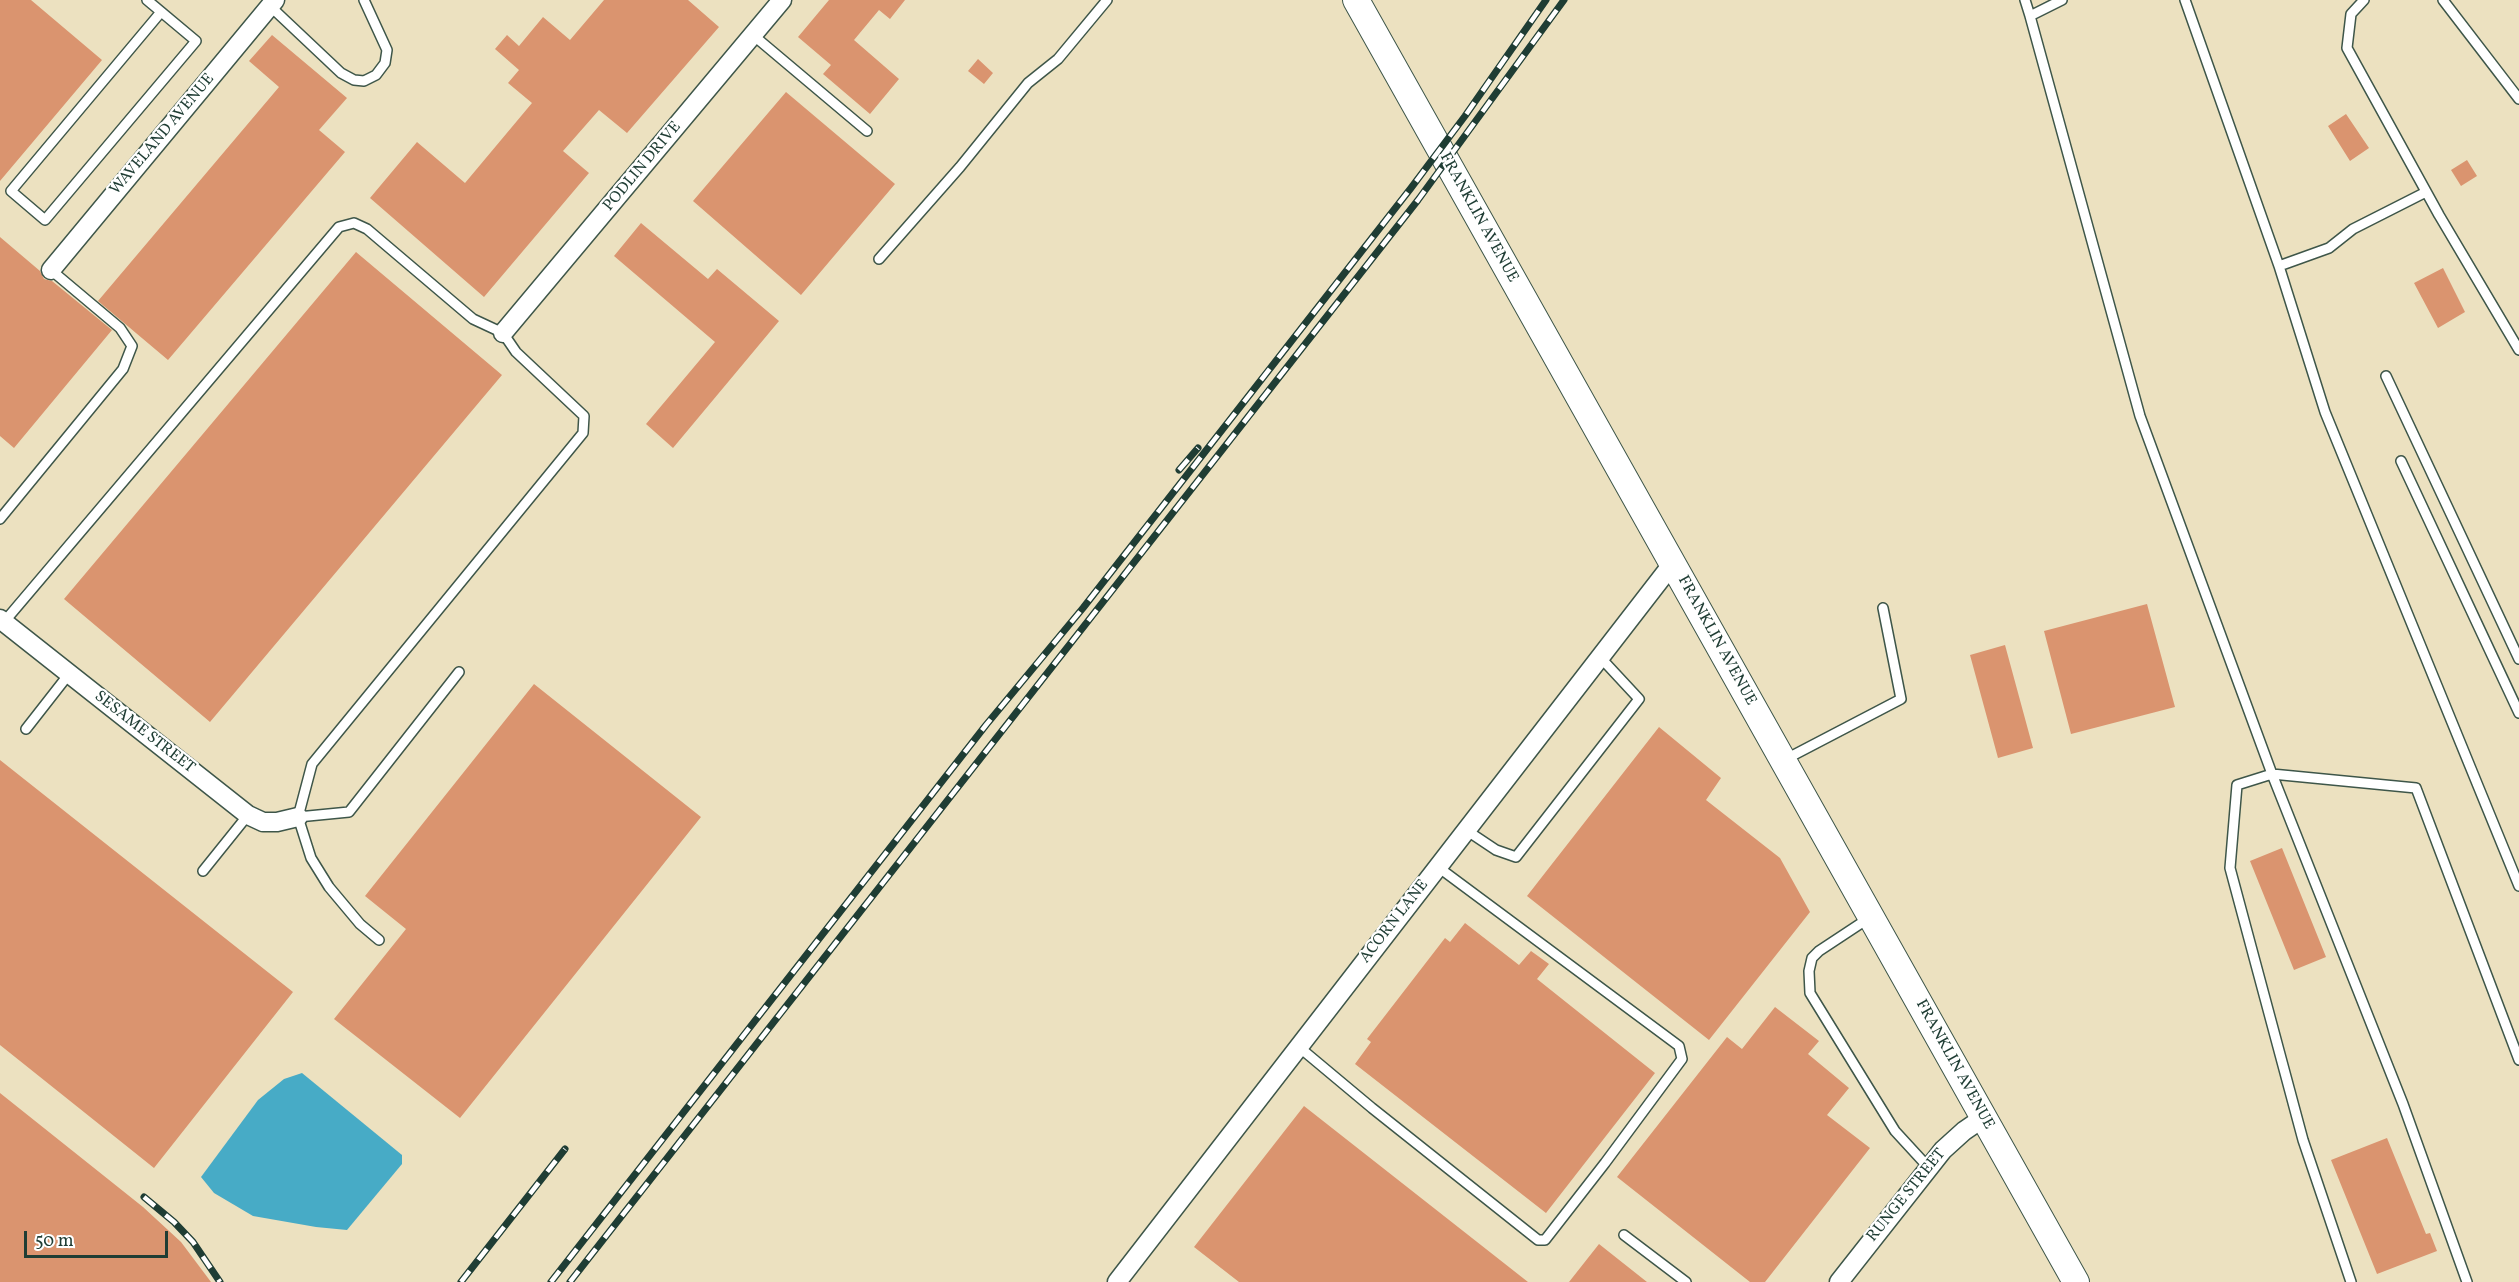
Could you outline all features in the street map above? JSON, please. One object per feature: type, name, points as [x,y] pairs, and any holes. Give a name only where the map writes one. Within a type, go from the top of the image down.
[{"type":"main road","name":"FRANKLIN AVENUE","points":[[1356,0],[2076,1282]]},
{"type":"street","name":"PODLIN DRIVE","points":[[503,333],[782,0]]},
{"type":"street","name":"WAVELAND AVENUE","points":[[51,270],[273,3]]},
{"type":"street","name":"ACORN LANE","points":[[1117,1282],[1673,563]]},
{"type":"street","name":"SESAME STREET","points":[[2,621],[248,815],[263,822],[278,822],[298,817]]},
{"type":"street","name":"RUNGE STREET","points":[[1839,1282],[1950,1144],[1983,1118]]},
{"type":"lane","points":[[147,0],[196,41],[45,220],[10,191],[161,12]]},
{"type":"lane","points":[[273,3],[341,73],[354,80],[364,81],[376,75],[385,63],[387,51],[364,0]]},
{"type":"lane","points":[[879,259],[960,167],[1028,83],[1058,59],[1107,0]]},
{"type":"lane","points":[[2025,0],[2140,416],[2271,774],[2403,1104],[2468,1282]]},
{"type":"lane","points":[[2030,16],[2062,0]]},
{"type":"lane","points":[[2185,0],[2279,266],[2325,412],[2519,886]]},
{"type":"lane","points":[[2364,0],[2351,15],[2347,48],[2426,192],[2519,350]]},
{"type":"lane","points":[[2443,0],[2519,99]]},
{"type":"lane","points":[[753,35],[867,131]]},
{"type":"lane","points":[[2279,266],[2329,248],[2353,229],[2426,192]]},
{"type":"lane","points":[[2,621],[339,226],[354,223],[366,229],[473,319],[503,333],[516,352],[584,416],[583,433],[312,764],[298,817],[311,858],[329,887],[360,924],[379,940]]},
{"type":"lane","points":[[0,519],[123,369],[132,346],[120,328],[51,270]]},
{"type":"lane","points":[[2386,376],[2519,659]]},
{"type":"lane","points":[[2401,461],[2519,713]]},
{"type":"lane","points":[[1784,760],[1901,699],[1883,608]]},
{"type":"lane","points":[[1466,830],[1496,850],[1516,856],[1638,699],[1600,657]]},
{"type":"lane","points":[[298,817],[349,812],[459,672]]},
{"type":"lane","points":[[26,729],[69,674]]},
{"type":"lane","points":[[2351,1282],[2303,1140],[2230,868],[2237,785],[2271,774],[2416,788],[2519,1060]]},
{"type":"lane","points":[[204,871],[248,815]]},
{"type":"lane","points":[[1299,1047],[1538,1240],[1545,1240],[1605,1163],[1682,1059],[1679,1046],[1438,867]]},
{"type":"lane","points":[[1871,917],[1812,958],[1809,971],[1809,993],[1894,1131],[1929,1168]]},
{"type":"lane","points":[[1624,1234],[1686,1282]]},
{"type":"water","points":[[302,1073],[402,1155],[402,1164],[347,1230],[253,1216],[214,1193],[201,1177],[258,1100],[284,1079]]},
{"type":"building","points":[[0,0],[31,0],[102,60],[0,181]]},
{"type":"building","points":[[604,0],[688,0],[719,27],[627,133],[599,110],[563,151],[589,173],[484,297],[370,198],[417,142],[465,183],[532,103],[508,83],[519,70],[495,49],[507,35],[519,46],[543,17],[570,40]]},
{"type":"building","points":[[829,0],[905,0],[890,19],[879,10],[854,40],[899,79],[870,114],[823,74],[831,65],[798,37]]},
{"type":"building","points":[[272,35],[347,98],[319,130],[345,152],[168,360],[98,301],[279,87],[249,61]]},
{"type":"building","points":[[978,59],[993,73],[984,84],[968,71]]},
{"type":"building","points":[[786,92],[895,184],[801,295],[693,201]]},
{"type":"building","points":[[2346,114],[2369,148],[2350,161],[2328,126]]},
{"type":"building","points":[[2467,160],[2477,176],[2461,186],[2451,170]]},
{"type":"building","points":[[641,223],[708,279],[717,269],[779,321],[673,448],[646,424],[715,342],[614,256]]},
{"type":"building","points":[[0,237],[40,271],[44,279],[52,281],[112,330],[14,448],[0,436]]},
{"type":"building","points":[[356,252],[502,375],[210,722],[64,599]]},
{"type":"building","points":[[2443,268],[2465,312],[2438,328],[2414,283]]},
{"type":"building","points":[[2147,604],[2175,707],[2071,734],[2044,631]]},
{"type":"building","points":[[2005,645],[2033,748],[1998,758],[1970,655]]},
{"type":"building","points":[[534,684],[701,817],[460,1118],[334,1019],[406,929],[365,896]]},
{"type":"building","points":[[1659,727],[1721,778],[1706,800],[1780,858],[1810,912],[1709,1040],[1527,896]]},
{"type":"building","points":[[0,760],[293,992],[154,1168],[0,1045]]},
{"type":"building","points":[[2282,848],[2326,957],[2294,970],[2250,861]]},
{"type":"building","points":[[1465,923],[1519,965],[1531,951],[1549,964],[1537,979],[1655,1073],[1546,1213],[1355,1064],[1371,1042],[1367,1039],[1445,938],[1450,942]]},
{"type":"building","points":[[1775,1007],[1819,1041],[1808,1054],[1849,1088],[1827,1115],[1870,1148],[1765,1282],[1750,1282],[1617,1177],[1727,1037],[1742,1049]]},
{"type":"building","points":[[0,1093],[143,1207],[181,1242],[211,1282],[0,1282]]},
{"type":"building","points":[[1304,1106],[1528,1282],[1239,1282],[1194,1247]]},
{"type":"building","points":[[2387,1138],[2426,1234],[2430,1233],[2437,1251],[2377,1274],[2331,1160]]},
{"type":"building","points":[[1599,1244],[1647,1282],[1569,1282]]},
{"type":"railway","points":[[551,1282],[986,725],[1083,608],[1411,188],[1465,116],[1546,0]]},
{"type":"railway","points":[[570,1282],[1418,200],[1564,0]]},
{"type":"railway","points":[[1179,470],[1198,448]]},
{"type":"railway","points":[[461,1282],[565,1149]]},
{"type":"railway","points":[[144,1197],[174,1222],[193,1242],[220,1282]]}]
